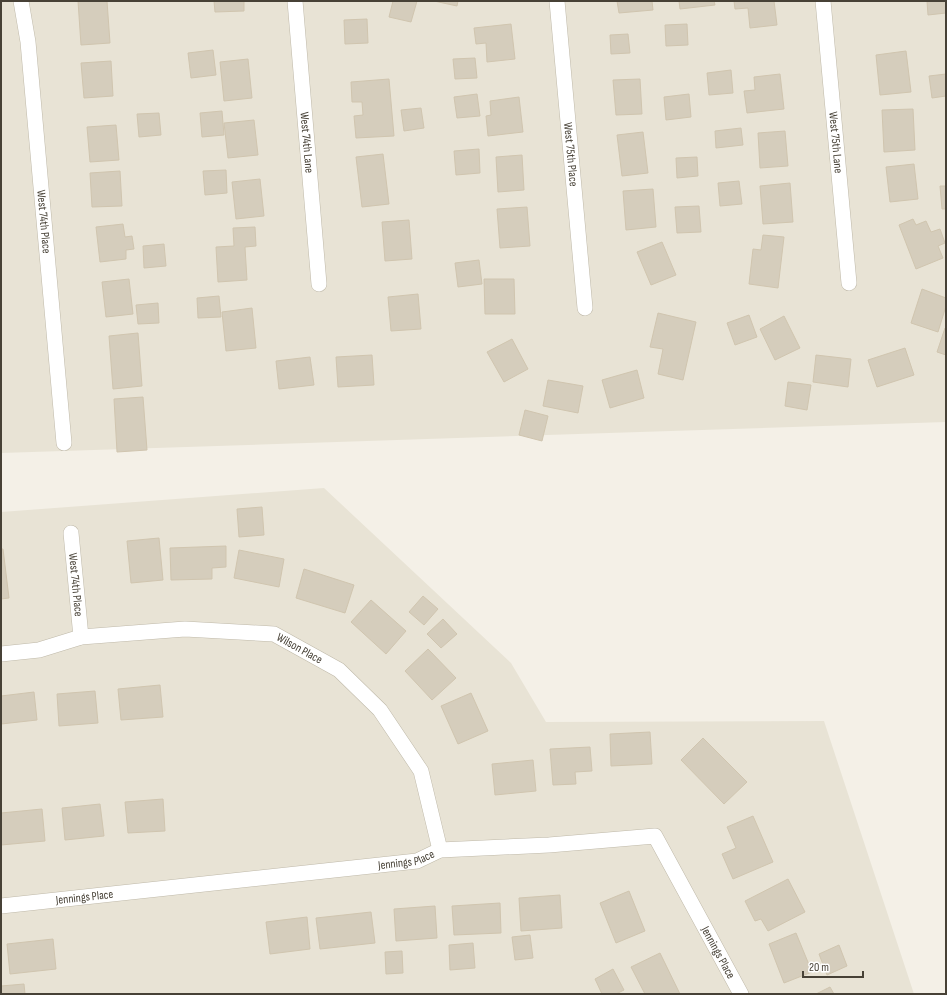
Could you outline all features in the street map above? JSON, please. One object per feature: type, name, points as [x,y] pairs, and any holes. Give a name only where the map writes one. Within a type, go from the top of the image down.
[{"type":"street","name":"West 74th Place","points":[[21,1],[28,42],[64,443]]},
{"type":"street","name":"West 74th Lane","points":[[295,1],[319,284]]},
{"type":"street","name":"West 75th Place","points":[[557,1],[585,308]]},
{"type":"street","name":"West 75th Lane","points":[[823,1],[849,283]]},
{"type":"street","name":"West 74th Place","points":[[71,533],[81,637]]},
{"type":"street","name":"Wilson Place","points":[[1,654],[39,650],[81,637],[185,629],[274,634],[339,670],[380,710],[421,771],[440,850]]},
{"type":"street","name":"Jennings Place","points":[[1,906],[417,860],[440,850],[549,845],[655,836],[742,994]]},
{"type":"shaded area","points":[[1,1],[946,1],[946,422],[1,453]]},
{"type":"shaded area","points":[[324,488],[511,663],[546,722],[824,721],[914,994],[1,994],[1,512]]},
{"type":"building","points":[[78,1],[107,1],[110,43],[81,45]]},
{"type":"building","points":[[214,1],[244,1],[244,11],[215,12]]},
{"type":"building","points":[[393,1],[417,1],[411,22],[389,17]]},
{"type":"building","points":[[434,1],[458,1],[457,6]]},
{"type":"building","points":[[617,1],[652,1],[653,10],[619,13]]},
{"type":"building","points":[[679,1],[714,1],[715,5],[680,9]]},
{"type":"building","points":[[734,1],[774,1],[777,25],[750,28],[748,8],[735,9]]},
{"type":"building","points":[[927,1],[946,1],[946,13],[928,15]]},
{"type":"building","points":[[367,19],[368,43],[345,44],[344,20]]},
{"type":"building","points":[[511,24],[515,59],[487,62],[486,43],[476,44],[474,28]]},
{"type":"building","points":[[687,24],[688,45],[666,46],[665,25]]},
{"type":"building","points":[[628,34],[630,53],[611,54],[610,35]]},
{"type":"building","points":[[213,50],[216,75],[191,78],[188,53]]},
{"type":"building","points":[[906,51],[911,92],[880,95],[876,55]]},
{"type":"building","points":[[475,58],[477,78],[455,79],[453,59]]},
{"type":"building","points":[[248,59],[252,98],[224,101],[220,62]]},
{"type":"building","points":[[111,61],[113,96],[84,98],[81,63]]},
{"type":"building","points":[[731,70],[733,93],[709,95],[707,73]]},
{"type":"building","points":[[780,74],[784,109],[747,113],[744,91],[755,90],[754,77]]},
{"type":"building","points":[[946,74],[946,96],[932,98],[929,76]]},
{"type":"building","points":[[389,79],[394,136],[356,138],[354,116],[363,115],[362,102],[352,102],[351,82]]},
{"type":"building","points":[[640,79],[642,114],[616,115],[613,80]]},
{"type":"building","points":[[477,94],[480,116],[457,118],[454,97]]},
{"type":"building","points":[[689,94],[691,117],[666,120],[664,97]]},
{"type":"building","points":[[519,97],[523,132],[488,136],[486,116],[491,115],[490,101]]},
{"type":"building","points":[[421,108],[424,128],[404,131],[401,110]]},
{"type":"building","points":[[913,109],[915,150],[884,152],[882,110]]},
{"type":"building","points":[[222,111],[224,135],[202,137],[200,113]]},
{"type":"building","points":[[159,113],[161,135],[139,137],[137,114]]},
{"type":"building","points":[[254,120],[258,155],[228,158],[224,123]]},
{"type":"building","points":[[116,125],[119,160],[90,162],[87,127]]},
{"type":"building","points":[[741,128],[743,145],[716,148],[715,131]]},
{"type":"building","points":[[785,131],[788,166],[760,168],[758,133]]},
{"type":"building","points":[[643,132],[648,173],[622,176],[617,135]]},
{"type":"building","points":[[479,149],[480,173],[456,175],[454,151]]},
{"type":"building","points":[[383,154],[389,204],[362,207],[356,157]]},
{"type":"building","points":[[522,155],[524,190],[498,192],[496,157]]},
{"type":"building","points":[[697,157],[698,176],[677,178],[676,158]]},
{"type":"building","points":[[914,164],[918,199],[890,202],[886,167]]},
{"type":"building","points":[[226,170],[227,193],[205,195],[203,171]]},
{"type":"building","points":[[120,171],[122,206],[92,207],[90,173]]},
{"type":"building","points":[[260,179],[264,216],[236,219],[232,182]]},
{"type":"building","points":[[739,181],[742,204],[720,206],[718,183]]},
{"type":"building","points":[[790,183],[793,222],[763,224],[760,186]]},
{"type":"building","points":[[940,186],[946,186],[946,209],[942,209]]},
{"type":"building","points":[[653,189],[656,227],[626,230],[623,191]]},
{"type":"building","points":[[699,206],[701,232],[677,233],[675,207]]},
{"type":"building","points":[[527,207],[530,246],[500,248],[497,209]]},
{"type":"building","points":[[913,219],[916,225],[926,221],[931,232],[940,229],[945,243],[938,246],[943,258],[916,269],[899,225]]},
{"type":"building","points":[[409,220],[412,259],[385,261],[382,222]]},
{"type":"building","points":[[123,224],[125,237],[132,236],[134,249],[126,250],[126,259],[100,262],[96,227]]},
{"type":"building","points":[[255,227],[256,246],[245,247],[247,280],[218,282],[216,247],[234,246],[233,228]]},
{"type":"building","points":[[763,235],[784,237],[778,288],[749,284],[753,249],[761,250]]},
{"type":"building","points":[[662,242],[676,275],[651,285],[637,252]]},
{"type":"building","points":[[164,244],[166,266],[144,268],[143,246]]},
{"type":"building","points":[[479,260],[482,284],[458,287],[455,263]]},
{"type":"building","points":[[129,279],[133,314],[106,317],[102,282]]},
{"type":"building","points":[[484,279],[514,279],[515,314],[485,314]]},
{"type":"building","points":[[922,289],[946,298],[946,306],[938,332],[911,323]]},
{"type":"building","points":[[418,294],[421,329],[391,331],[388,297]]},
{"type":"building","points":[[219,296],[221,317],[198,318],[197,298]]},
{"type":"building","points":[[158,303],[159,323],[138,324],[136,305]]},
{"type":"building","points":[[252,308],[256,348],[226,351],[222,312]]},
{"type":"building","points":[[658,313],[696,322],[683,380],[658,374],[663,349],[650,347]]},
{"type":"building","points":[[749,315],[757,337],[735,345],[727,323]]},
{"type":"building","points":[[784,316],[800,348],[775,360],[760,329]]},
{"type":"building","points":[[945,328],[946,329],[946,355],[937,352]]},
{"type":"building","points":[[138,333],[142,386],[113,389],[109,336]]},
{"type":"building","points":[[512,339],[528,369],[504,382],[487,352]]},
{"type":"building","points":[[905,348],[914,375],[877,387],[868,360]]},
{"type":"building","points":[[372,355],[374,385],[338,387],[336,357]]},
{"type":"building","points":[[816,355],[851,359],[848,387],[813,382]]},
{"type":"building","points":[[310,357],[314,385],[279,389],[276,361]]},
{"type":"building","points":[[637,370],[644,398],[610,408],[602,380]]},
{"type":"building","points":[[548,380],[583,386],[578,413],[543,406]]},
{"type":"building","points":[[788,382],[811,385],[807,410],[785,406]]},
{"type":"building","points":[[143,397],[147,450],[117,452],[114,399]]},
{"type":"building","points":[[525,410],[548,416],[542,441],[519,435]]},
{"type":"building","points":[[262,507],[264,535],[239,537],[237,509]]},
{"type":"building","points":[[159,538],[163,580],[131,583],[127,541]]},
{"type":"building","points":[[226,546],[226,567],[212,568],[212,579],[171,580],[170,548]]},
{"type":"building","points":[[1,549],[3,549],[9,598],[1,599]]},
{"type":"building","points":[[239,550],[284,559],[279,587],[234,578]]},
{"type":"building","points":[[304,569],[354,585],[345,613],[296,598]]},
{"type":"building","points":[[423,596],[438,609],[424,625],[409,612]]},
{"type":"building","points":[[371,600],[406,631],[386,654],[351,622]]},
{"type":"building","points":[[443,619],[457,634],[441,648],[427,634]]},
{"type":"building","points":[[428,649],[456,678],[432,700],[405,671]]},
{"type":"building","points":[[160,685],[163,717],[121,720],[118,689]]},
{"type":"building","points":[[95,691],[98,723],[59,726],[57,694]]},
{"type":"building","points":[[34,692],[37,720],[1,724],[1,696]]},
{"type":"building","points":[[471,693],[488,731],[458,744],[441,706]]},
{"type":"building","points":[[650,732],[652,764],[611,766],[610,734]]},
{"type":"building","points":[[703,738],[747,782],[724,804],[681,760]]},
{"type":"building","points":[[590,747],[592,771],[575,772],[576,784],[553,785],[550,749]]},
{"type":"building","points":[[533,760],[536,791],[495,795],[492,764]]},
{"type":"building","points":[[163,799],[165,831],[128,833],[125,802]]},
{"type":"building","points":[[100,804],[104,836],[65,840],[62,808]]},
{"type":"building","points":[[42,809],[45,841],[1,845],[1,813]]},
{"type":"building","points":[[753,816],[773,862],[733,879],[722,854],[736,848],[727,827]]},
{"type":"building","points":[[788,879],[805,912],[768,931],[761,919],[755,921],[745,901]]},
{"type":"building","points":[[629,891],[645,931],[616,943],[600,903]]},
{"type":"building","points":[[560,895],[562,928],[521,931],[519,898]]},
{"type":"building","points":[[500,903],[501,933],[454,935],[452,906]]},
{"type":"building","points":[[435,906],[437,938],[396,941],[394,909]]},
{"type":"building","points":[[371,912],[375,943],[320,949],[316,918]]},
{"type":"building","points":[[307,917],[310,949],[270,954],[266,922]]},
{"type":"building","points":[[796,933],[812,972],[784,983],[769,944]]},
{"type":"building","points":[[530,935],[533,958],[515,960],[512,937]]},
{"type":"building","points":[[53,939],[56,969],[10,974],[7,944]]},
{"type":"building","points":[[473,943],[475,968],[450,970],[449,945]]},
{"type":"building","points":[[839,945],[847,966],[827,975],[819,954]]},
{"type":"building","points":[[402,951],[403,973],[386,974],[385,952]]},
{"type":"building","points":[[660,953],[680,994],[645,994],[631,967]]},
{"type":"building","points":[[613,969],[624,990],[616,994],[602,994],[595,979]]},
{"type":"building","points":[[24,984],[25,994],[1,994],[1,986]]},
{"type":"building","points":[[830,987],[834,994],[816,994]]}]
